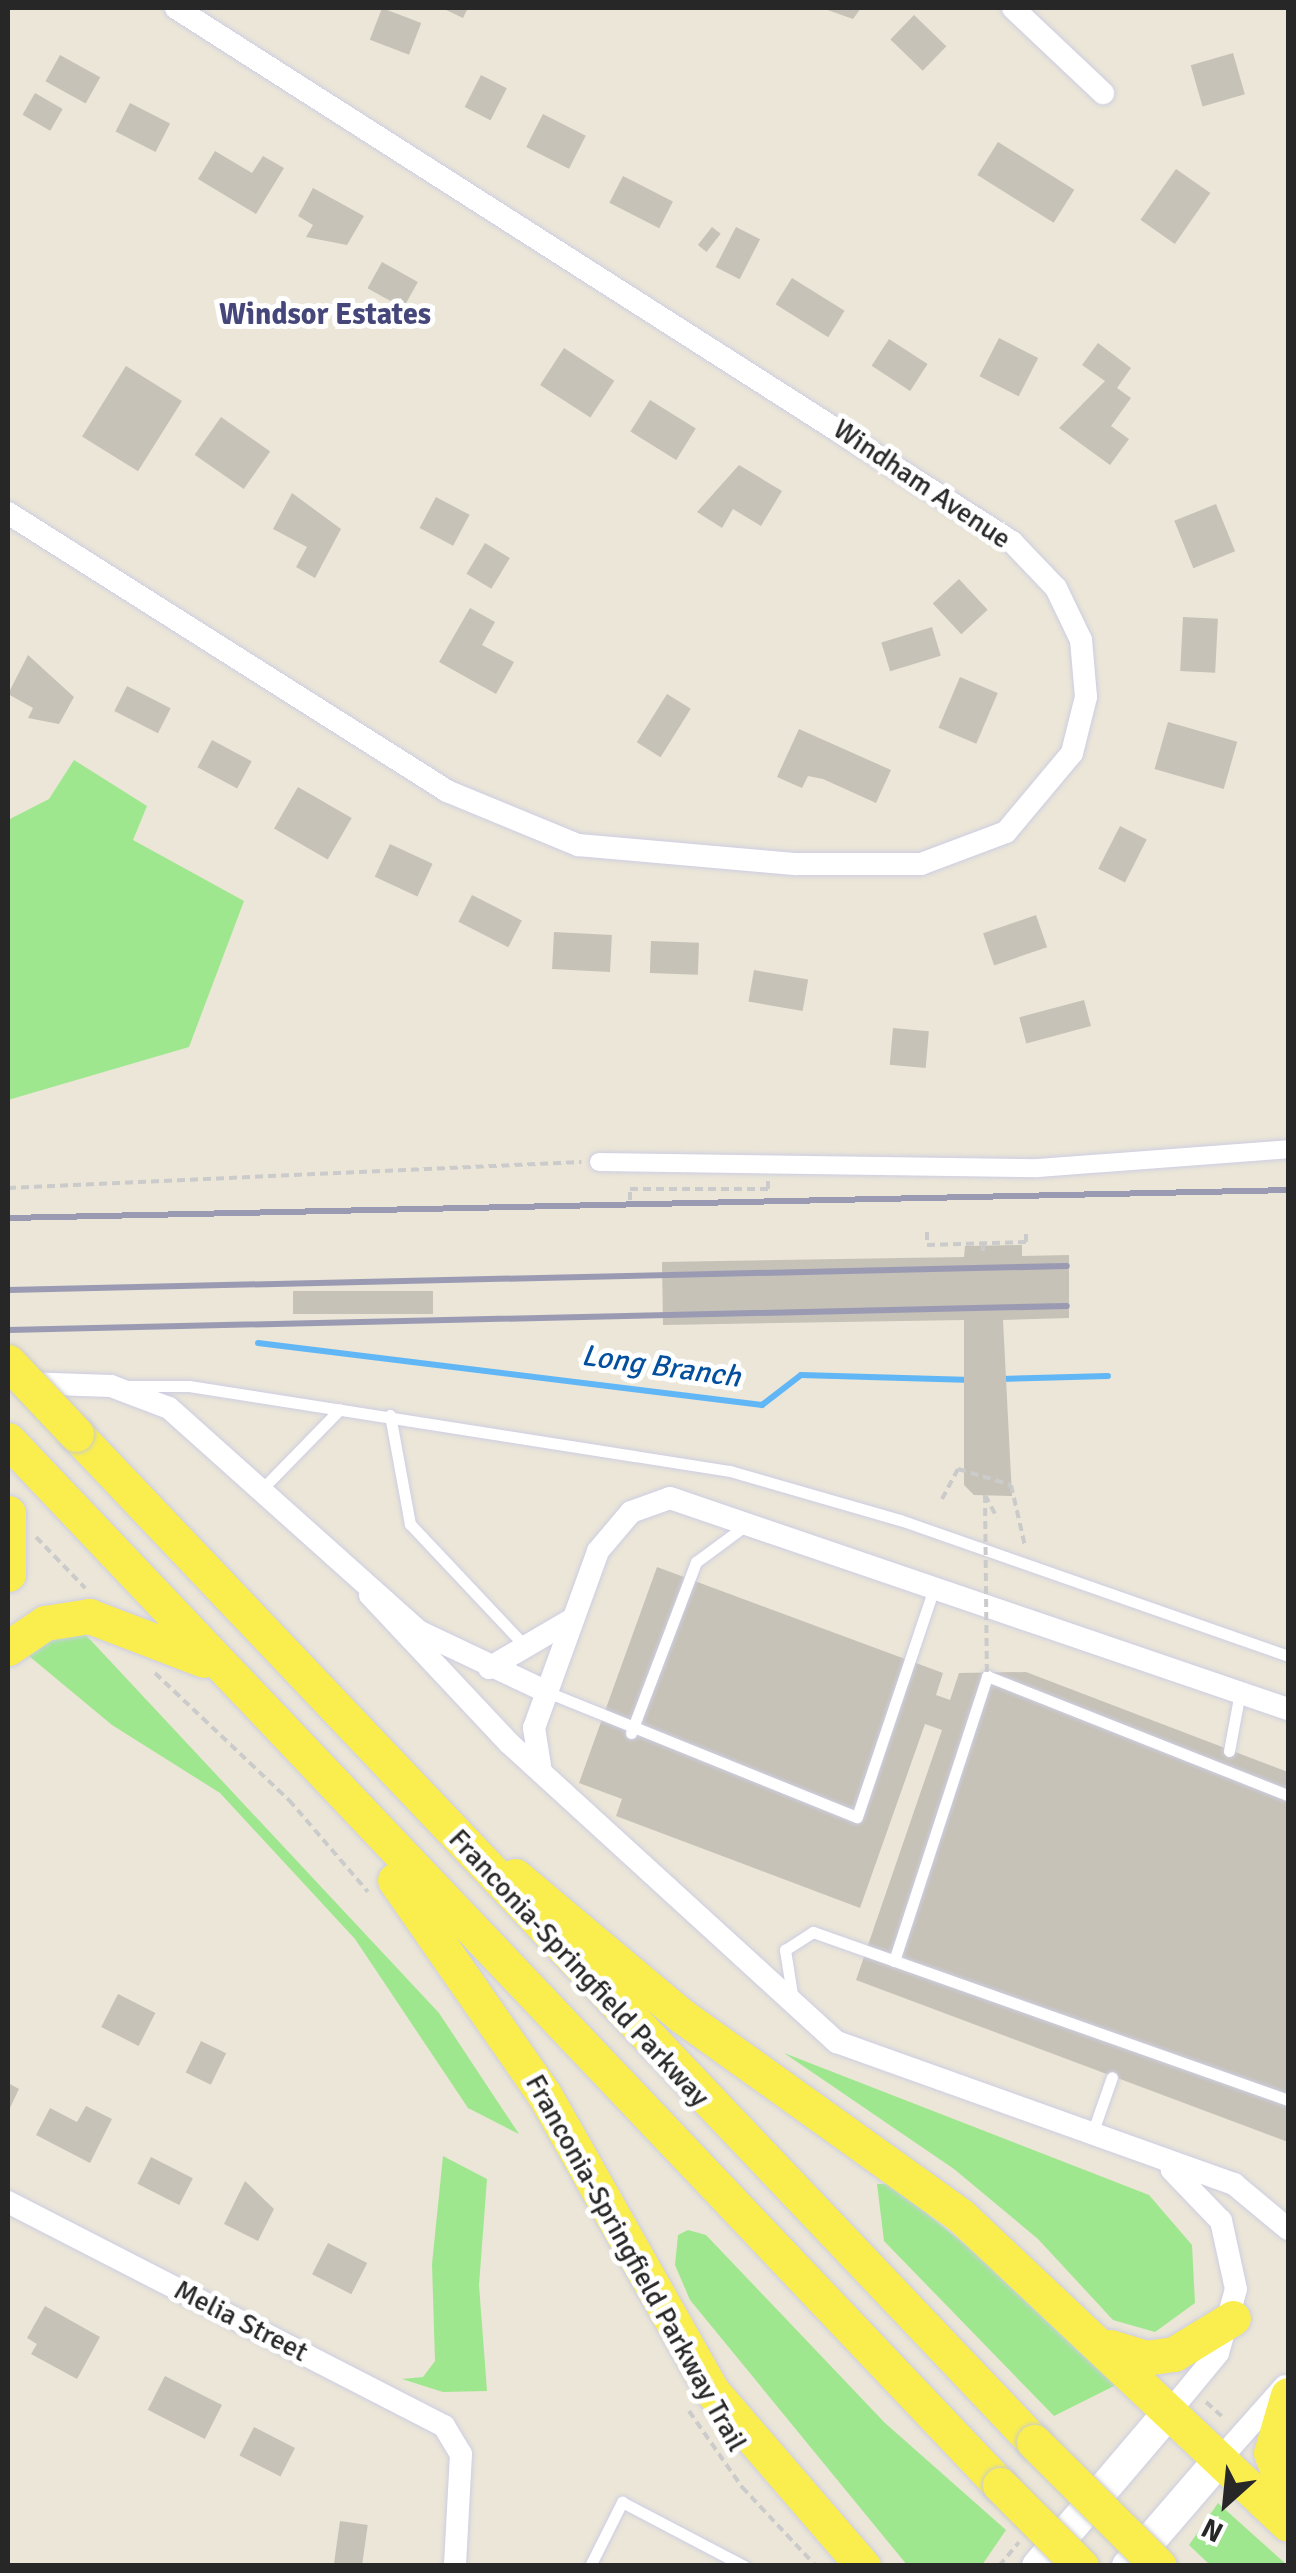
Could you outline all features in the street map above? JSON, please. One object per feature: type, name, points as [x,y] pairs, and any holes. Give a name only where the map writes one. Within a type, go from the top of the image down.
[{"type":"main road","name":"Franconia-Springfield Parkway","points":[[8,1362],[438,1819],[1034,2442],[1158,2566]]},
{"type":"main road","name":"Franconia-Springfield Parkway","points":[[8,1440],[292,1743],[1081,2566]]},
{"type":"main road","points":[[8,1574],[15,1522]]},
{"type":"main road","points":[[8,1648],[45,1623],[98,1616],[221,1668]]},
{"type":"main road","points":[[292,1743],[518,2052],[712,2391],[835,2556],[864,2566]]},
{"type":"main road","points":[[438,1819],[682,2016],[916,2180],[1100,2342],[1288,2524]]},
{"type":"main road","points":[[1100,2342],[1155,2358],[1233,2318]]},
{"type":"main road","points":[[1288,2394],[1271,2453],[1288,2498]]},
{"type":"main road","points":[[1038,2566],[1171,2410]]},
{"type":"main road","points":[[1128,2566],[1221,2458]]},
{"type":"street","name":"Windham Avenue","points":[[8,513],[447,791],[578,845],[777,863],[921,864],[1006,832],[1072,753],[1086,696],[1081,640],[1056,588],[1012,542],[176,8]]},
{"type":"street","points":[[1013,8],[1102,93]]},
{"type":"street","points":[[600,1162],[1119,1166],[1288,1149]]},
{"type":"street","points":[[8,1384],[111,1386],[182,1416],[370,1595],[541,1773],[797,2012],[871,2060],[1156,2161],[1234,2184],[1288,2229]]},
{"type":"street","points":[[541,1773],[533,1739],[603,1541],[644,1504],[684,1498],[1288,1709]]},
{"type":"street","points":[[370,1595],[488,1668],[547,1692]]},
{"type":"street","points":[[488,1668],[528,1648],[573,1618]]},
{"type":"street","points":[[1156,2161],[1221,2220],[1234,2258],[1233,2318],[1171,2410]]},
{"type":"street","name":"Melia Street","points":[[8,2202],[432,2418],[462,2454],[455,2566]]},
{"type":"street","points":[[1221,2458],[1288,2383]]},
{"type":"lane","points":[[111,1386],[189,1386],[390,1415],[777,1483],[1288,1656]]},
{"type":"lane","points":[[262,1490],[340,1409]]},
{"type":"lane","points":[[390,1415],[410,1524],[528,1648]]},
{"type":"lane","points":[[631,1733],[687,1580],[707,1548],[754,1521]]},
{"type":"lane","points":[[547,1692],[631,1733],[857,1816],[935,1584]]},
{"type":"lane","points":[[894,1961],[987,1676],[1288,1796]]},
{"type":"lane","points":[[1229,1751],[1240,1692]]},
{"type":"lane","points":[[797,2012],[784,1958],[799,1934],[894,1961],[1288,2100]]},
{"type":"lane","points":[[1091,2138],[1112,2077]]},
{"type":"lane","points":[[590,2566],[622,2502],[744,2566]]},
{"type":"path","points":[[8,1188],[600,1162]]},
{"type":"path","points":[[630,1200],[630,1190],[768,1189],[770,1163]]},
{"type":"path","points":[[927,1232],[927,1245],[1026,1242],[1026,1230]]},
{"type":"path","points":[[982,1243],[983,1254]]},
{"type":"path","points":[[942,1499],[958,1468],[983,1474],[1018,1492],[1024,1528]]},
{"type":"path","points":[[987,1676],[985,1495],[997,1518]]},
{"type":"path","points":[[15,1522],[98,1601]]},
{"type":"path","points":[[140,1659],[289,1800],[377,1901]]},
{"type":"path","name":"Franconia-Springfield Parkway Trail","points":[[687,2407],[742,2487],[835,2556]]},
{"type":"green space","points":[[74,760],[147,806],[133,840],[244,901],[189,1047],[8,1100],[8,820],[49,799]]},
{"type":"green space","points":[[69,1617],[439,2013],[519,2134],[468,2108],[355,1939],[220,1793],[112,1725],[29,1656]]},
{"type":"green space","points":[[784,2053],[1149,2195],[1192,2245],[1195,2303],[1155,2332],[1113,2320],[1038,2239],[954,2169]]},
{"type":"green space","points":[[443,2156],[487,2179],[479,2285],[487,2391],[443,2392],[402,2379],[423,2377],[435,2361],[432,2264]]},
{"type":"green space","points":[[877,2184],[890,2184],[1023,2291],[1116,2385],[1054,2416],[884,2241]]},
{"type":"green space","points":[[688,2230],[706,2235],[885,2423],[1006,2530],[982,2565],[907,2565],[690,2300],[675,2265],[678,2235]]},
{"type":"green space","points":[[1218,2503],[1287,2565],[1210,2565],[1189,2545]]},
{"type":"building","points":[[382,8],[421,23],[409,55],[370,40]]},
{"type":"building","points":[[442,8],[468,8],[463,18]]},
{"type":"building","points":[[822,8],[861,8],[853,19]]},
{"type":"building","points":[[914,15],[946,46],[923,71],[890,39]]},
{"type":"building","points":[[1233,53],[1245,94],[1203,106],[1191,65]]},
{"type":"building","points":[[60,55],[100,77],[86,104],[45,81]]},
{"type":"building","points":[[481,75],[507,88],[490,120],[465,107]]},
{"type":"building","points":[[35,93],[63,109],[50,131],[23,115]]},
{"type":"building","points":[[130,103],[170,123],[156,152],[115,132]]},
{"type":"building","points":[[543,114],[586,136],[569,169],[526,147]]},
{"type":"building","points":[[998,142],[1074,190],[1054,223],[977,175]]},
{"type":"building","points":[[215,151],[252,173],[263,156],[284,168],[256,214],[198,179]]},
{"type":"building","points":[[1176,169],[1210,193],[1175,244],[1140,220]]},
{"type":"building","points":[[623,176],[673,201],[659,228],[609,203]]},
{"type":"building","points":[[313,188],[364,216],[347,245],[306,237],[313,225],[298,216]]},
{"type":"building","points":[[712,227],[721,234],[707,252],[698,245]]},
{"type":"building","points":[[736,227],[760,239],[740,279],[716,267]]},
{"type":"building","points":[[382,262],[418,282],[403,308],[367,288]]},
{"type":"building","points":[[792,278],[845,311],[828,337],[776,304]]},
{"type":"building","points":[[999,338],[1038,358],[1019,396],[979,376]]},
{"type":"building","points":[[889,339],[928,364],[910,391],[872,366]]},
{"type":"building","points":[[1098,343],[1131,368],[1117,388],[1131,398],[1111,426],[1129,439],[1110,465],[1059,428],[1105,381],[1082,365]]},
{"type":"building","points":[[564,348],[614,381],[590,418],[540,385]]},
{"type":"building","points":[[126,366],[182,401],[138,471],[82,436]]},
{"type":"building","points":[[650,400],[696,429],[676,460],[630,431]]},
{"type":"building","points":[[221,417],[270,451],[244,489],[195,455]]},
{"type":"building","points":[[739,465],[782,491],[761,526],[733,509],[722,528],[697,512]]},
{"type":"building","points":[[292,493],[341,529],[315,578],[296,567],[307,547],[273,529]]},
{"type":"building","points":[[436,497],[470,515],[453,546],[420,528]]},
{"type":"building","points":[[1216,504],[1235,551],[1193,568],[1174,521]]},
{"type":"building","points":[[485,543],[510,558],[491,589],[466,574]]},
{"type":"building","points":[[959,579],[988,610],[961,634],[933,604]]},
{"type":"building","points":[[470,608],[495,622],[482,645],[514,662],[496,694],[439,662]]},
{"type":"building","points":[[1183,617],[1218,619],[1215,673],[1180,671]]},
{"type":"building","points":[[932,627],[941,656],[890,671],[881,642]]},
{"type":"building","points":[[28,655],[74,697],[59,724],[28,718],[33,708],[8,694]]},
{"type":"building","points":[[960,677],[998,693],[976,744],[939,728]]},
{"type":"building","points":[[127,686],[171,708],[158,733],[114,711]]},
{"type":"building","points":[[667,694],[691,709],[661,757],[637,742]]},
{"type":"building","points":[[1168,722],[1237,742],[1224,789],[1154,769]]},
{"type":"building","points":[[799,729],[891,770],[876,803],[823,779],[808,776],[802,788],[777,777]]},
{"type":"building","points":[[212,740],[252,761],[237,788],[197,767]]},
{"type":"building","points":[[298,787],[352,818],[328,860],[274,829]]},
{"type":"building","points":[[1120,826],[1147,840],[1125,882],[1098,869]]},
{"type":"building","points":[[390,844],[433,864],[417,896],[375,877]]},
{"type":"building","points":[[472,895],[522,920],[508,947],[458,922]]},
{"type":"building","points":[[1036,915],[1047,947],[994,965],[983,933]]},
{"type":"building","points":[[554,932],[612,935],[610,972],[552,969]]},
{"type":"building","points":[[651,941],[699,943],[698,975],[650,973]]},
{"type":"building","points":[[754,970],[808,980],[803,1011],[748,1002]]},
{"type":"building","points":[[1084,1000],[1091,1026],[1026,1043],[1019,1017]]},
{"type":"building","points":[[893,1028],[929,1031],[926,1068],[890,1065]]},
{"type":"building","points":[[1022,1245],[1022,1256],[1069,1255],[1069,1318],[1003,1320],[1012,1496],[974,1495],[964,1485],[964,1320],[663,1325],[662,1262],[964,1257],[965,1246]]},
{"type":"building","points":[[293,1291],[433,1291],[433,1314],[293,1314]]},
{"type":"building","points":[[657,1567],[943,1673],[936,1695],[950,1700],[959,1673],[1026,1672],[1288,1772],[1288,2142],[856,1980],[942,1730],[925,1724],[860,1908],[616,1816],[622,1799],[579,1783]]},
{"type":"building","points":[[118,1994],[155,2013],[139,2046],[101,2027]]},
{"type":"building","points":[[201,2041],[226,2053],[211,2085],[186,2072]]},
{"type":"building","points":[[8,2083],[19,2089],[8,2112]]},
{"type":"building","points":[[86,2106],[112,2119],[90,2163],[36,2135],[50,2108],[77,2122]]},
{"type":"building","points":[[151,2157],[193,2178],[179,2205],[137,2184]]},
{"type":"building","points":[[245,2181],[274,2209],[258,2241],[224,2224]]},
{"type":"building","points":[[328,2243],[367,2263],[351,2294],[312,2274]]},
{"type":"building","points":[[45,2306],[100,2337],[77,2379],[31,2354],[37,2344],[27,2338]]},
{"type":"building","points":[[165,2376],[222,2405],[205,2439],[148,2410]]},
{"type":"building","points":[[254,2427],[295,2448],[280,2476],[239,2456]]},
{"type":"building","points":[[340,2521],[368,2525],[362,2566],[334,2566]]},
{"type":"waterway","name":"Long Branch","points":[[258,1343],[762,1405],[801,1375],[972,1380]]},
{"type":"waterway","name":"Long Branch","points":[[1000,1379],[1108,1376]]},
{"type":"railway","points":[[8,1218],[1288,1190]]},
{"type":"railway","points":[[8,1290],[1067,1266]]},
{"type":"railway","points":[[8,1330],[1067,1306]]},
{"type":"district","name":"Windsor Estates","points":[[325,315]]}]
